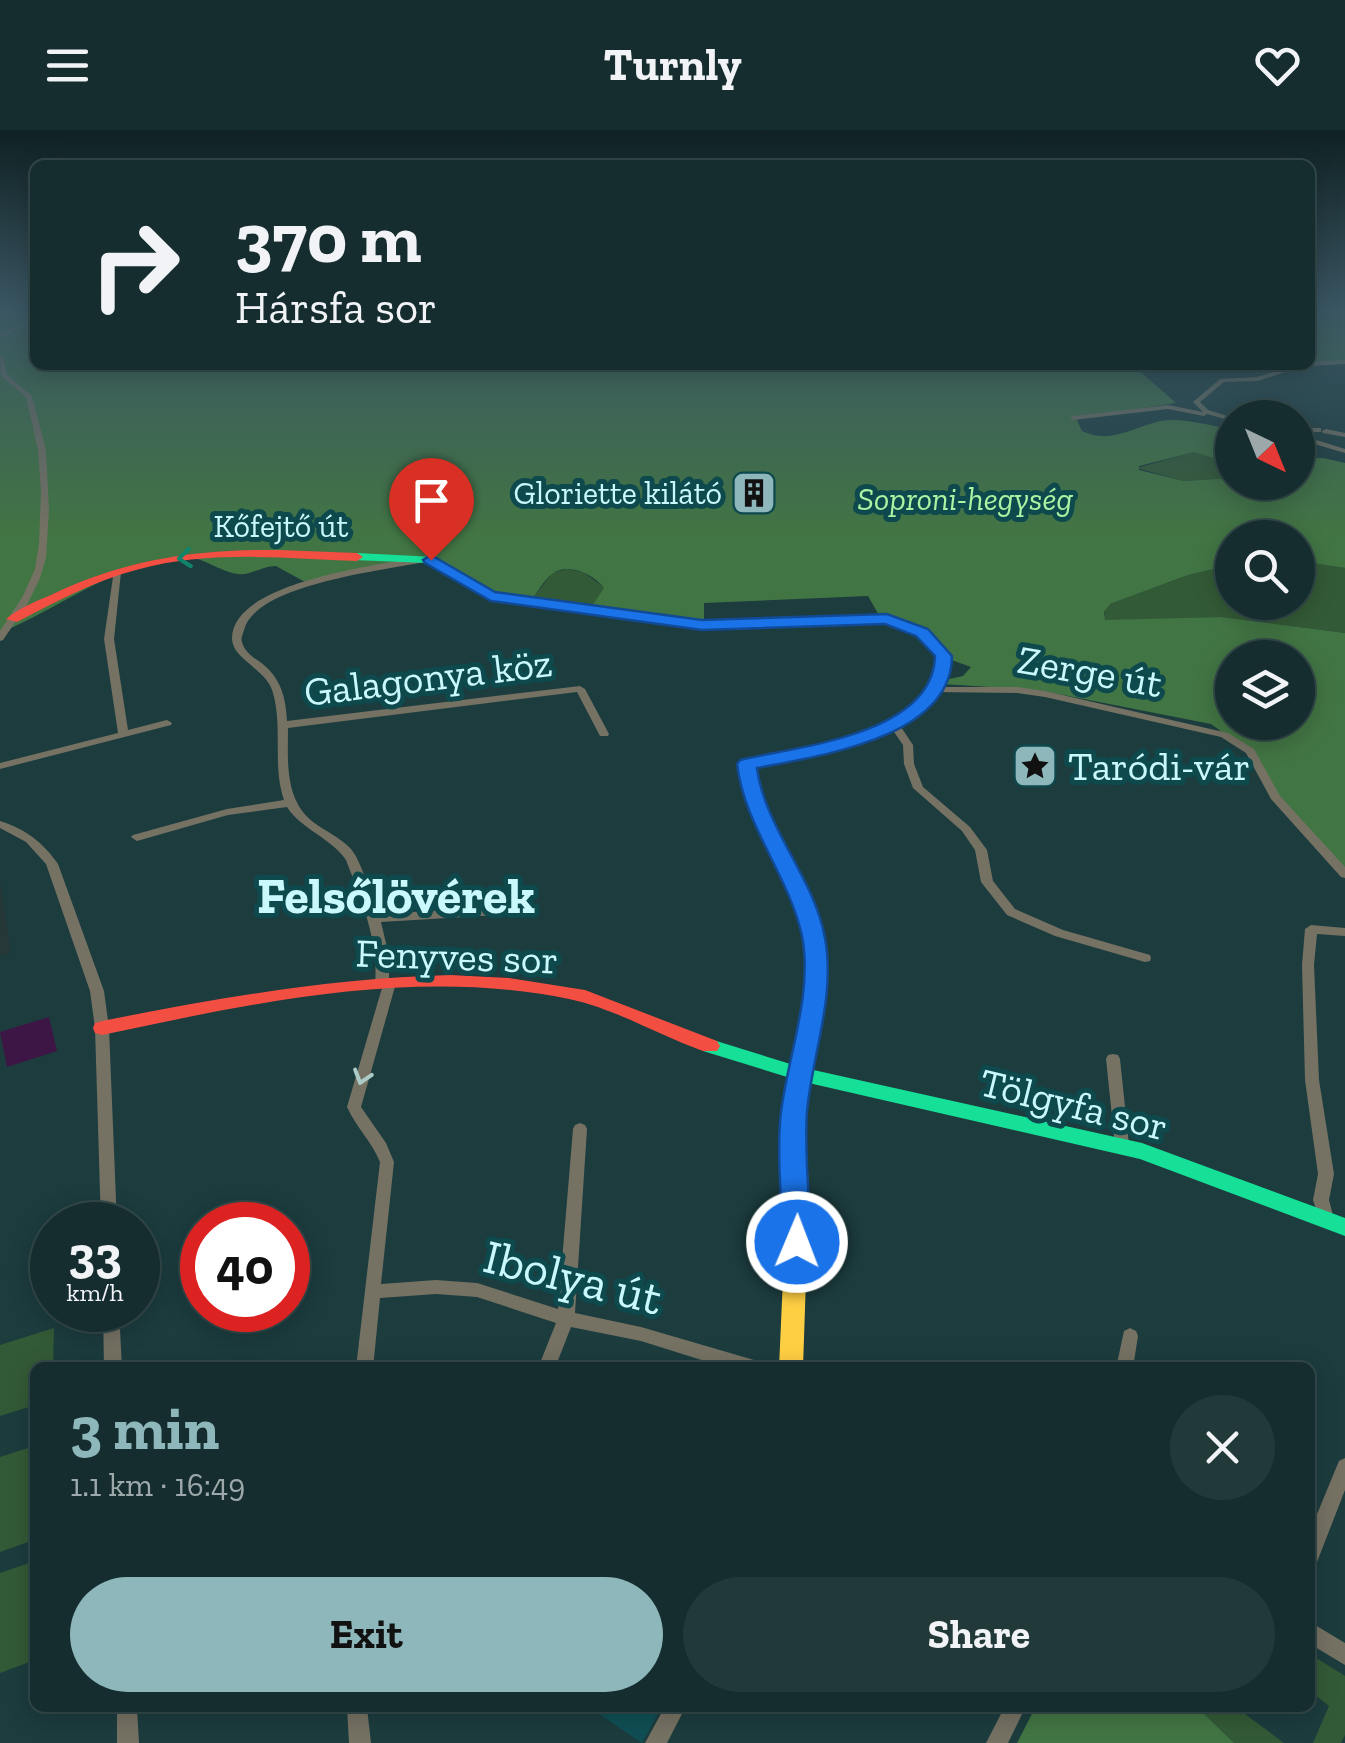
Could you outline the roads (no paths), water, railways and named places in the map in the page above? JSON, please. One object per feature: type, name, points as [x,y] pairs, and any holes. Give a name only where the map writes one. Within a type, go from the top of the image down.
[{"type":"street","points":[[0,638],[41,564],[46,498],[42,448],[32,422],[29,396],[14,384]]},
{"type":"street","points":[[1215,384],[1196,402],[1215,414]]},
{"type":"street","points":[[1073,418],[1168,407],[1215,415]]},
{"type":"street","points":[[1315,430],[1345,435]]},
{"type":"street","points":[[1315,441],[1345,452]]},
{"type":"street","name":"Kőfejtő út","points":[[12,620],[117,572],[194,556],[436,560],[491,596],[702,625],[887,619],[922,632],[944,656],[936,690]]},
{"type":"street","points":[[365,1362],[388,1162],[383,1146],[354,1106],[386,984],[383,948],[376,918],[345,850],[310,825],[290,803],[283,725],[274,680],[238,644],[236,636],[241,617],[251,606],[276,593],[421,560]]},
{"type":"street","points":[[117,572],[109,639],[123,734]]},
{"type":"street","name":"Galagonya köz","points":[[283,725],[580,689],[604,734]]},
{"type":"street","points":[[791,1362],[797,1253],[794,1114],[813,1014],[814,938],[791,872],[750,791],[747,764],[822,750],[895,726],[936,690]]},
{"type":"street","name":"Zerge út","points":[[936,690],[1045,694],[1224,735],[1250,752],[1276,797],[1345,874]]},
{"type":"street","points":[[0,766],[168,723]]},
{"type":"street","points":[[895,726],[908,746],[909,764],[918,788],[966,829],[981,850],[987,882],[1011,912],[1042,927],[1145,958]]},
{"type":"street","points":[[137,837],[227,812],[290,803]]},
{"type":"street","points":[[0,824],[29,838],[52,864],[97,991],[102,1028],[108,1202]]},
{"type":"street","points":[[376,918],[513,910]]},
{"type":"street","points":[[1345,932],[1311,929],[1308,966],[1312,1080],[1326,1174],[1320,1200],[1326,1219],[1345,1227]]},
{"type":"street","name":"Fenyves sor","points":[[102,1028],[228,1002],[386,984],[475,984],[566,992],[608,1003],[688,1039],[800,1074]]},
{"type":"street","points":[[1112,1059],[1122,1145]]},
{"type":"street","name":"Tölgyfa sor","points":[[800,1074],[1122,1145],[1326,1219]]},
{"type":"street","points":[[548,1362],[566,1319],[580,1129]]},
{"type":"street","name":"Ibolya út","points":[[371,1292],[436,1287],[476,1290],[566,1319],[641,1334],[734,1362]]},
{"type":"street","points":[[113,1332],[114,1362]]},
{"type":"street","points":[[1125,1362],[1130,1336]]},
{"type":"street","points":[[1315,1538],[1345,1467]]},
{"type":"street","points":[[1315,1635],[1345,1655]]},
{"type":"street","points":[[126,1712],[128,1743]]},
{"type":"street","points":[[357,1712],[360,1743]]},
{"type":"street","points":[[656,1743],[672,1712]]},
{"type":"street","points":[[997,1743],[1013,1712]]},
{"type":"place","name":"Gloriette kilátó","points":[[754,493]]},
{"type":"place","name":"Taródi-vár","points":[[1035,766]]},
{"type":"district","name":"Felsőlövérek","points":[[396,896]]},
{"type":"park label","name":"Soproni-hegység","points":[[965,499]]}]
